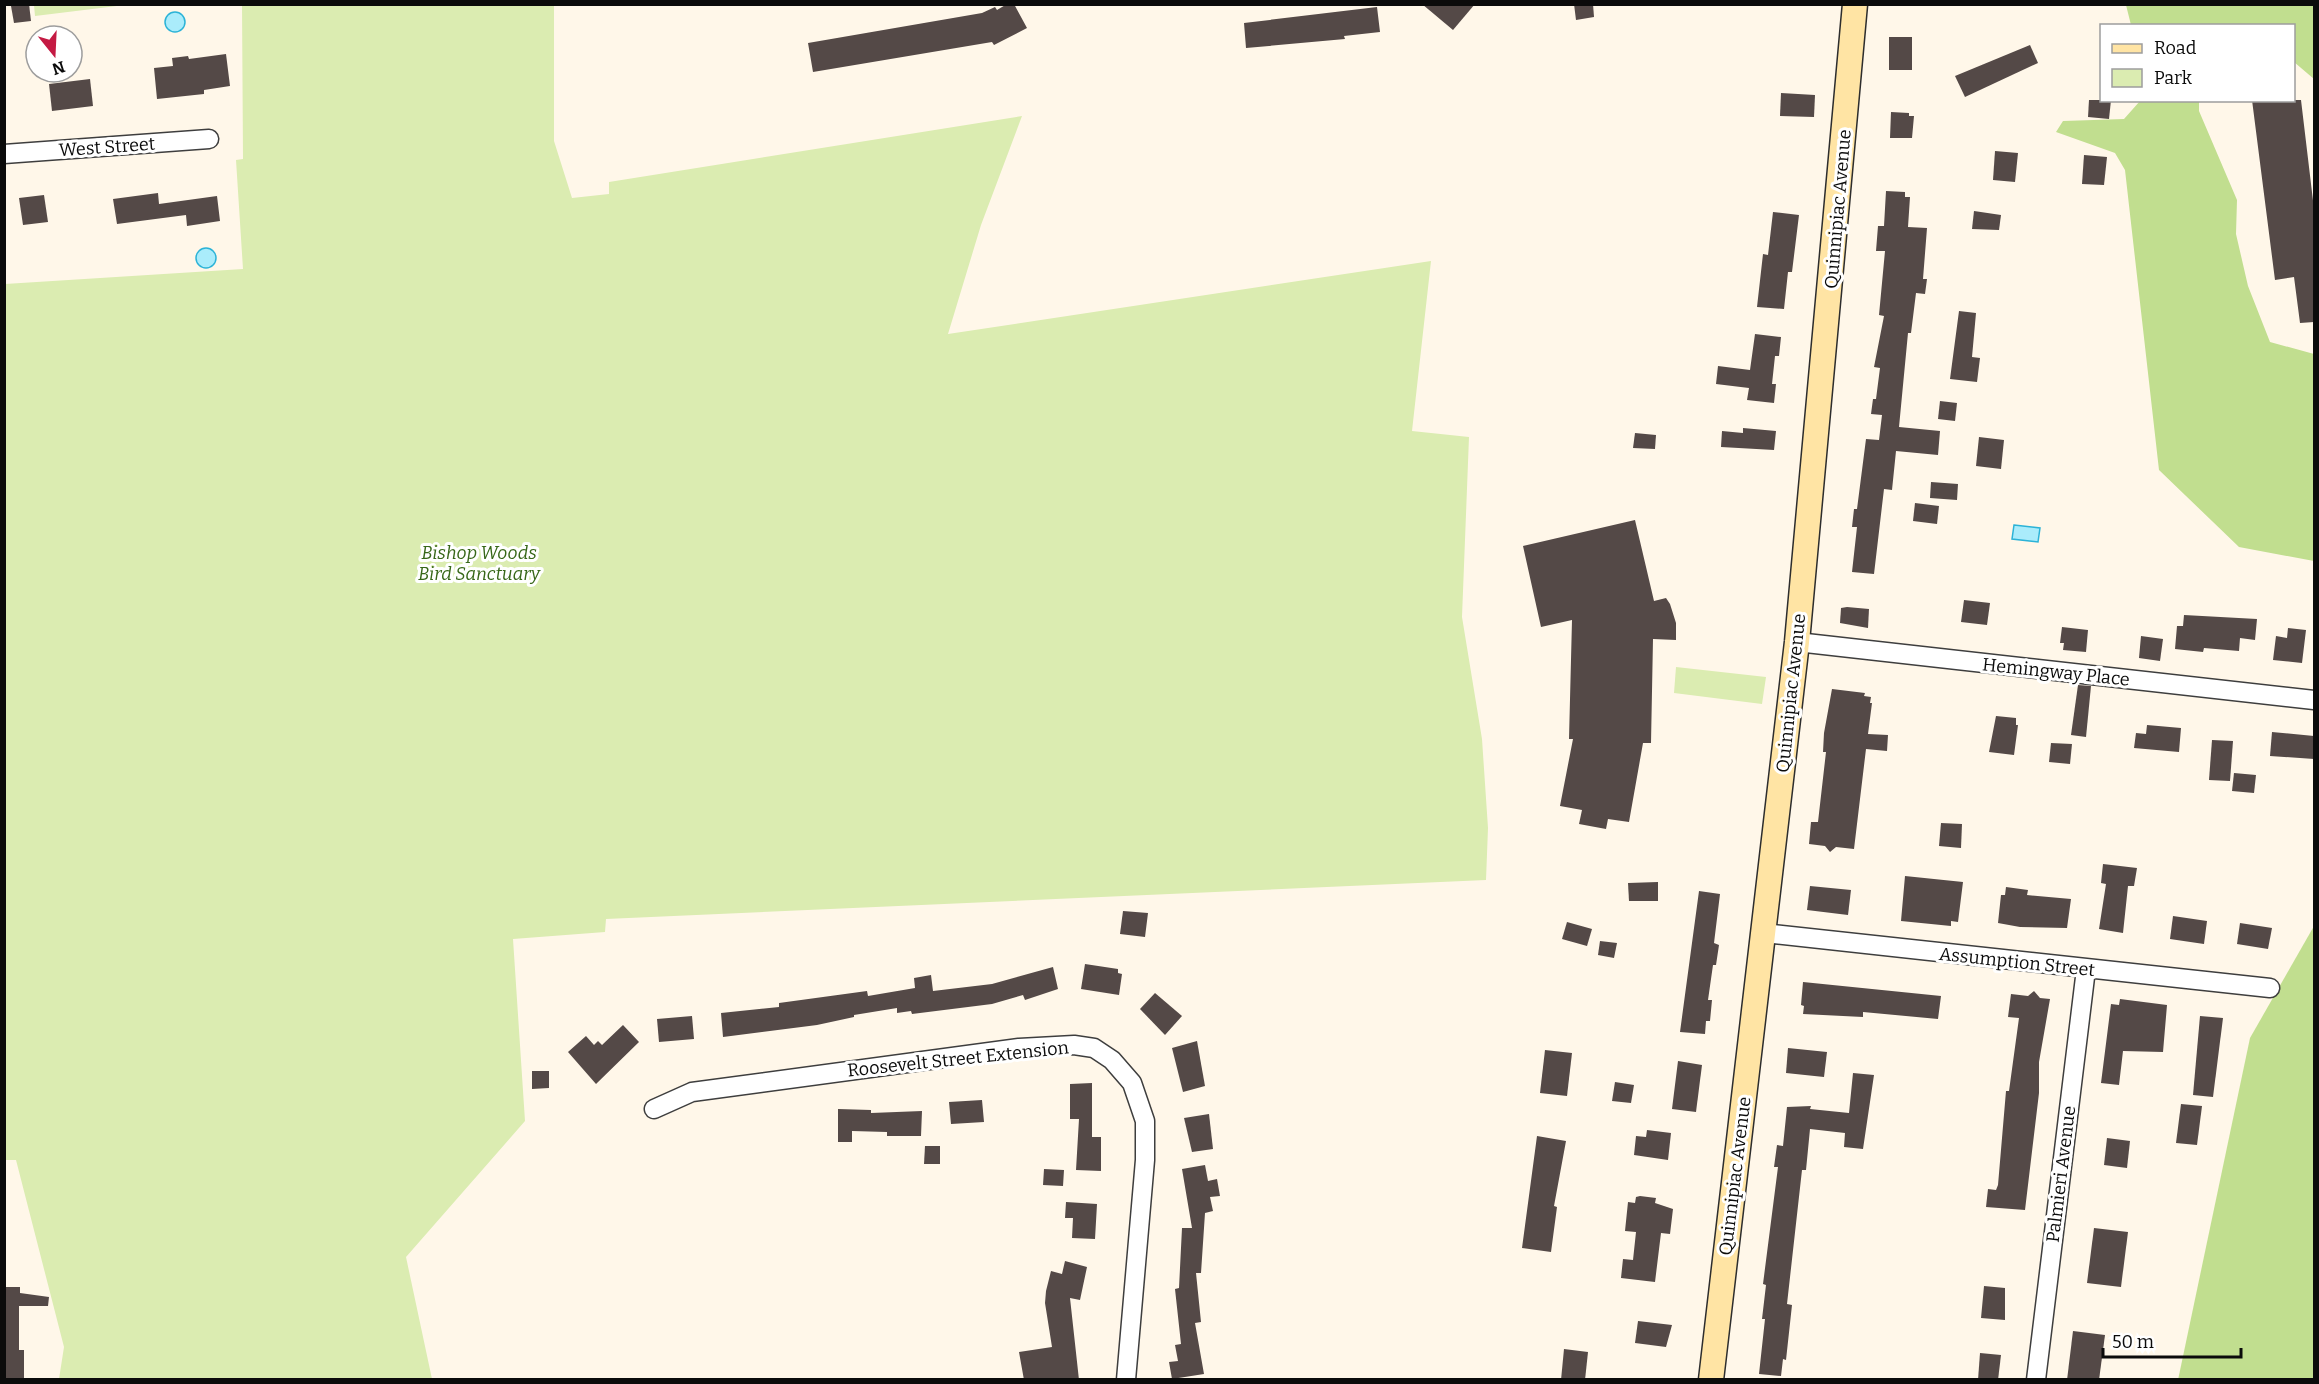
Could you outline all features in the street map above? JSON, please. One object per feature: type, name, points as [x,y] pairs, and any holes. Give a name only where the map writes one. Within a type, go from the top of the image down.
[{"type":"main road","name":"Quinnipiac Avenue","points":[[1711,1380],[1797,642],[1855,4]]},
{"type":"street","name":"West Street","points":[[4,154],[209,139]]},
{"type":"street","name":"Hemingway Place","points":[[1797,642],[2314,700]]},
{"type":"street","name":"Assumption Street","points":[[1764,933],[2270,988]]},
{"type":"street","name":"Palmieri Avenue","points":[[2036,1380],[2086,969]]},
{"type":"street","name":"Roosevelt Street Extension","points":[[654,1109],[692,1092],[704,1090],[1019,1048],[1074,1045],[1094,1048],[1112,1060],[1132,1083],[1145,1121],[1145,1160],[1126,1380]]},
{"type":"green space","points":[[34,4],[125,5],[35,16]]},
{"type":"green space","name":"Bishop Woods Bird Sanctuary","points":[[242,5],[554,5],[554,141],[572,198],[609,194],[609,182],[1022,116],[981,225],[948,334],[1431,261],[1412,431],[1469,437],[1462,617],[1482,739],[1488,828],[1486,880],[606,919],[605,932],[513,939],[525,1121],[406,1257],[432,1379],[59,1379],[64,1347],[16,1160],[5,1160],[5,284],[243,269],[236,160],[243,159]]},
{"type":"green space","points":[[2126,5],[2314,5],[2314,79],[2295,63],[2295,24],[2131,24]]},
{"type":"green space","points":[[2139,102],[2199,102],[2199,111],[2237,200],[2236,234],[2248,286],[2270,342],[2314,354],[2314,561],[2239,547],[2159,470],[2125,170],[2115,153],[2056,132],[2063,121],[2124,119]]},
{"type":"green space","points":[[1676,667],[1766,677],[1762,704],[1674,693]]},
{"type":"green space","points":[[2314,926],[2314,1379],[2178,1380],[2250,1038]]},
{"type":"water","points":[[175,12],[182,15],[185,22],[182,29],[175,32],[168,29],[165,22],[168,15]]},
{"type":"water","points":[[202,248],[210,248],[216,254],[216,262],[210,268],[202,268],[196,262],[196,254]]},
{"type":"water","points":[[2014,525],[2040,528],[2038,542],[2012,539]]},
{"type":"building","points":[[29,4],[31,21],[14,23],[11,6]]},
{"type":"building","points":[[1007,4],[1014,4],[1027,28],[994,45],[992,42],[813,72],[808,43],[982,13],[995,7],[997,10]]},
{"type":"building","points":[[1422,4],[1475,4],[1453,30]]},
{"type":"building","points":[[1574,4],[1593,4],[1594,17],[1576,20]]},
{"type":"building","points":[[1377,7],[1380,32],[1344,36],[1345,39],[1246,48],[1244,23]]},
{"type":"building","points":[[1889,37],[1912,37],[1912,70],[1889,70]]},
{"type":"building","points":[[2030,45],[2038,63],[1965,97],[1955,76]]},
{"type":"building","points":[[226,54],[230,86],[204,90],[204,94],[157,99],[154,68],[173,66],[172,58],[188,56],[189,59]]},
{"type":"building","points":[[90,79],[93,106],[52,111],[49,84],[84,84],[84,80]]},
{"type":"building","points":[[1781,93],[1815,95],[1814,117],[1780,116]]},
{"type":"building","points":[[2089,100],[2111,102],[2109,119],[2088,117]]},
{"type":"building","points":[[2301,100],[2314,209],[2314,322],[2300,323],[2294,277],[2275,280],[2252,102]]},
{"type":"building","points":[[1891,112],[1909,113],[1909,116],[1914,116],[1912,138],[1890,138]]},
{"type":"building","points":[[1995,151],[2018,153],[2015,182],[1993,180]]},
{"type":"building","points":[[2084,155],[2107,157],[2104,185],[2082,184]]},
{"type":"building","points":[[1886,191],[1905,192],[1905,197],[1910,197],[1908,227],[1927,228],[1923,279],[1927,279],[1925,294],[1916,293],[1911,333],[1908,333],[1899,427],[1940,431],[1938,455],[1896,451],[1892,490],[1884,489],[1874,574],[1852,572],[1857,527],[1852,527],[1854,509],[1857,509],[1866,439],[1879,440],[1882,415],[1871,414],[1873,399],[1876,399],[1880,368],[1874,367],[1884,316],[1879,315],[1885,251],[1876,251],[1878,226],[1884,226]]},
{"type":"building","points":[[158,193],[159,204],[217,196],[220,221],[187,226],[186,215],[117,224],[113,199]]},
{"type":"building","points":[[44,195],[48,222],[23,225],[19,198]]},
{"type":"building","points":[[1974,211],[2001,215],[1999,230],[1972,229]]},
{"type":"building","points":[[1773,212],[1799,215],[1792,272],[1788,272],[1784,309],[1757,307],[1763,254],[1768,255]]},
{"type":"building","points":[[1959,311],[1976,313],[1972,357],[1980,358],[1977,382],[1950,379]]},
{"type":"building","points":[[1755,334],[1781,337],[1779,356],[1775,356],[1772,384],[1776,384],[1774,403],[1747,400],[1749,388],[1716,384],[1718,366],[1750,370]]},
{"type":"building","points":[[1940,401],[1957,403],[1955,421],[1938,419]]},
{"type":"building","points":[[1743,428],[1776,431],[1774,450],[1721,447],[1722,431],[1743,433]]},
{"type":"building","points":[[1635,433],[1656,435],[1655,449],[1633,448]]},
{"type":"building","points":[[1979,437],[2004,440],[2001,469],[1976,466]]},
{"type":"building","points":[[1931,482],[1958,484],[1957,500],[1930,498]]},
{"type":"building","points":[[1915,503],[1939,506],[1937,524],[1913,521]]},
{"type":"building","points":[[1635,520],[1654,601],[1666,598],[1670,604],[1676,623],[1676,640],[1653,639],[1651,743],[1643,743],[1629,822],[1608,819],[1606,829],[1579,824],[1582,810],[1560,806],[1573,739],[1569,739],[1572,620],[1541,627],[1523,546]]},
{"type":"building","points":[[1964,600],[1990,603],[1987,625],[1961,622]]},
{"type":"building","points":[[1841,608],[1869,609],[1868,628],[1840,623]]},
{"type":"building","points":[[2184,615],[2257,619],[2255,640],[2240,638],[2239,651],[2204,648],[2203,652],[2175,649],[2177,626],[2183,626]]},
{"type":"building","points":[[2062,627],[2088,630],[2086,652],[2063,650],[2064,643],[2060,643]]},
{"type":"building","points":[[2288,628],[2306,630],[2302,663],[2273,660],[2276,636],[2287,638]]},
{"type":"building","points":[[2141,636],[2163,639],[2160,661],[2139,658]]},
{"type":"building","points":[[2078,685],[2091,686],[2086,737],[2071,735]]},
{"type":"building","points":[[1832,689],[1865,693],[1864,696],[1871,697],[1868,734],[1888,735],[1887,751],[1866,749],[1854,849],[1836,847],[1830,852],[1825,846],[1809,844],[1811,822],[1818,822],[1826,752],[1823,752],[1824,733]]},
{"type":"building","points":[[1996,716],[2016,718],[2016,725],[2018,725],[2014,755],[1989,752]]},
{"type":"building","points":[[2147,725],[2181,728],[2179,752],[2134,748],[2136,733],[2146,734]]},
{"type":"building","points":[[2272,732],[2314,736],[2314,759],[2270,756]]},
{"type":"building","points":[[2212,740],[2233,741],[2230,781],[2209,780]]},
{"type":"building","points":[[2051,743],[2072,744],[2070,764],[2049,762]]},
{"type":"building","points":[[2234,773],[2256,775],[2254,793],[2232,791]]},
{"type":"building","points":[[1941,823],[1962,824],[1961,848],[1939,846]]},
{"type":"building","points":[[2103,864],[2137,868],[2134,886],[2128,886],[2123,933],[2099,929],[2106,884],[2101,883]]},
{"type":"building","points":[[1905,876],[1963,882],[1958,922],[1951,921],[1951,926],[1901,921]]},
{"type":"building","points":[[1658,882],[1658,901],[1629,901],[1628,883]]},
{"type":"building","points":[[1810,886],[1851,890],[1848,915],[1807,910]]},
{"type":"building","points":[[2006,887],[2028,890],[2027,895],[2071,899],[2067,928],[2020,927],[1998,923],[2001,895],[2005,895]]},
{"type":"building","points":[[1699,891],[1720,894],[1714,943],[1719,945],[1716,965],[1713,965],[1708,1000],[1712,1000],[1710,1021],[1706,1021],[1705,1034],[1680,1032]]},
{"type":"building","points":[[1123,911],[1148,913],[1145,937],[1120,934]]},
{"type":"building","points":[[2173,916],[2207,921],[2204,944],[2170,939]]},
{"type":"building","points":[[1567,922],[1592,929],[1587,946],[1562,939]]},
{"type":"building","points":[[2240,923],[2272,928],[2268,949],[2237,944]]},
{"type":"building","points":[[1600,941],[1617,943],[1614,958],[1598,955]]},
{"type":"building","points":[[1085,964],[1118,969],[1118,973],[1122,974],[1119,995],[1081,989]]},
{"type":"building","points":[[1053,967],[1058,989],[1025,1000],[1023,995],[992,1004],[912,1014],[911,1011],[897,1013],[897,1008],[854,1015],[854,1017],[817,1025],[723,1037],[721,1013],[779,1007],[779,1003],[867,991],[868,996],[915,988],[914,978],[931,975],[933,991],[992,984]]},
{"type":"building","points":[[1803,982],[1941,996],[1938,1019],[1863,1012],[1863,1017],[1803,1014],[1804,1006],[1801,1005]]},
{"type":"building","points":[[2034,991],[2040,998],[2050,999],[2039,1062],[2039,1093],[2025,1210],[1986,1207],[1988,1189],[1996,1190],[1998,1185],[2006,1091],[2009,1091],[2019,1018],[2008,1017],[2011,994],[2028,996]]},
{"type":"building","points":[[1155,993],[1182,1016],[1165,1035],[1140,1009]]},
{"type":"building","points":[[2120,999],[2167,1005],[2163,1052],[2123,1051],[2119,1085],[2101,1083],[2111,1004],[2119,1005]]},
{"type":"building","points":[[692,1016],[694,1039],[659,1042],[657,1019]]},
{"type":"building","points":[[2200,1016],[2223,1018],[2213,1097],[2193,1095]]},
{"type":"building","points":[[623,1025],[639,1042],[596,1084],[568,1052],[586,1036],[594,1045],[598,1041],[602,1045]]},
{"type":"building","points":[[1197,1041],[1205,1086],[1183,1092],[1172,1048]]},
{"type":"building","points":[[1788,1048],[1827,1052],[1824,1077],[1786,1073]]},
{"type":"building","points":[[1545,1050],[1572,1053],[1567,1096],[1540,1093]]},
{"type":"building","points":[[1678,1061],[1702,1065],[1696,1112],[1672,1109]]},
{"type":"building","points":[[532,1071],[549,1071],[549,1088],[532,1089]]},
{"type":"building","points":[[1853,1073],[1874,1075],[1863,1149],[1844,1147],[1845,1133],[1810,1129],[1806,1170],[1802,1170],[1787,1304],[1792,1305],[1786,1360],[1783,1359],[1781,1376],[1759,1374],[1765,1319],[1762,1319],[1766,1285],[1763,1284],[1778,1167],[1774,1167],[1777,1145],[1783,1146],[1787,1107],[1811,1106],[1810,1109],[1849,1113]]},
{"type":"building","points":[[1615,1082],[1634,1085],[1631,1103],[1612,1101]]},
{"type":"building","points":[[1092,1083],[1092,1137],[1101,1137],[1101,1171],[1076,1170],[1079,1119],[1070,1119],[1070,1084]]},
{"type":"building","points":[[982,1100],[984,1122],[951,1124],[949,1102]]},
{"type":"building","points":[[2181,1104],[2202,1106],[2197,1145],[2176,1143]]},
{"type":"building","points":[[838,1109],[871,1110],[871,1113],[922,1111],[921,1136],[887,1136],[887,1132],[852,1131],[852,1142],[838,1142]]},
{"type":"building","points":[[1209,1114],[1213,1149],[1192,1152],[1184,1118]]},
{"type":"building","points":[[1647,1130],[1671,1133],[1668,1160],[1634,1155],[1636,1136],[1646,1137]]},
{"type":"building","points":[[1537,1136],[1566,1141],[1554,1206],[1557,1207],[1551,1252],[1522,1248]]},
{"type":"building","points":[[2107,1138],[2130,1141],[2127,1168],[2104,1165]]},
{"type":"building","points":[[925,1146],[940,1146],[940,1164],[924,1164]]},
{"type":"building","points":[[1205,1165],[1208,1181],[1217,1179],[1220,1196],[1210,1197],[1213,1211],[1205,1213],[1201,1273],[1196,1273],[1201,1322],[1195,1323],[1204,1374],[1172,1379],[1169,1362],[1178,1361],[1175,1345],[1181,1344],[1175,1289],[1179,1288],[1182,1228],[1192,1228],[1182,1169]]},
{"type":"building","points":[[1044,1169],[1064,1170],[1063,1186],[1043,1185]]},
{"type":"building","points":[[1636,1197],[1656,1198],[1655,1203],[1673,1209],[1670,1234],[1661,1233],[1655,1282],[1621,1278],[1623,1259],[1633,1260],[1636,1232],[1625,1231],[1628,1202],[1635,1203]]},
{"type":"building","points":[[1066,1202],[1097,1204],[1095,1239],[1072,1238],[1073,1218],[1065,1218]]},
{"type":"building","points":[[2094,1228],[2128,1232],[2121,1287],[2087,1283]]},
{"type":"building","points":[[1065,1261],[1087,1267],[1080,1300],[1070,1298],[1079,1380],[1024,1380],[1019,1352],[1052,1347],[1045,1303],[1046,1291],[1051,1271],[1062,1274]]},
{"type":"building","points":[[1984,1286],[2005,1288],[2005,1320],[1981,1318]]},
{"type":"building","points":[[4,1287],[20,1287],[20,1293],[49,1297],[48,1306],[19,1306],[19,1350],[24,1350],[24,1380],[4,1380]]},
{"type":"building","points":[[1638,1321],[1672,1325],[1666,1347],[1635,1343]]},
{"type":"building","points":[[2073,1331],[2105,1335],[2099,1380],[2067,1380]]},
{"type":"building","points":[[1564,1349],[1588,1352],[1585,1380],[1561,1380]]},
{"type":"building","points":[[1980,1353],[2001,1355],[1998,1380],[1978,1380]]}]
